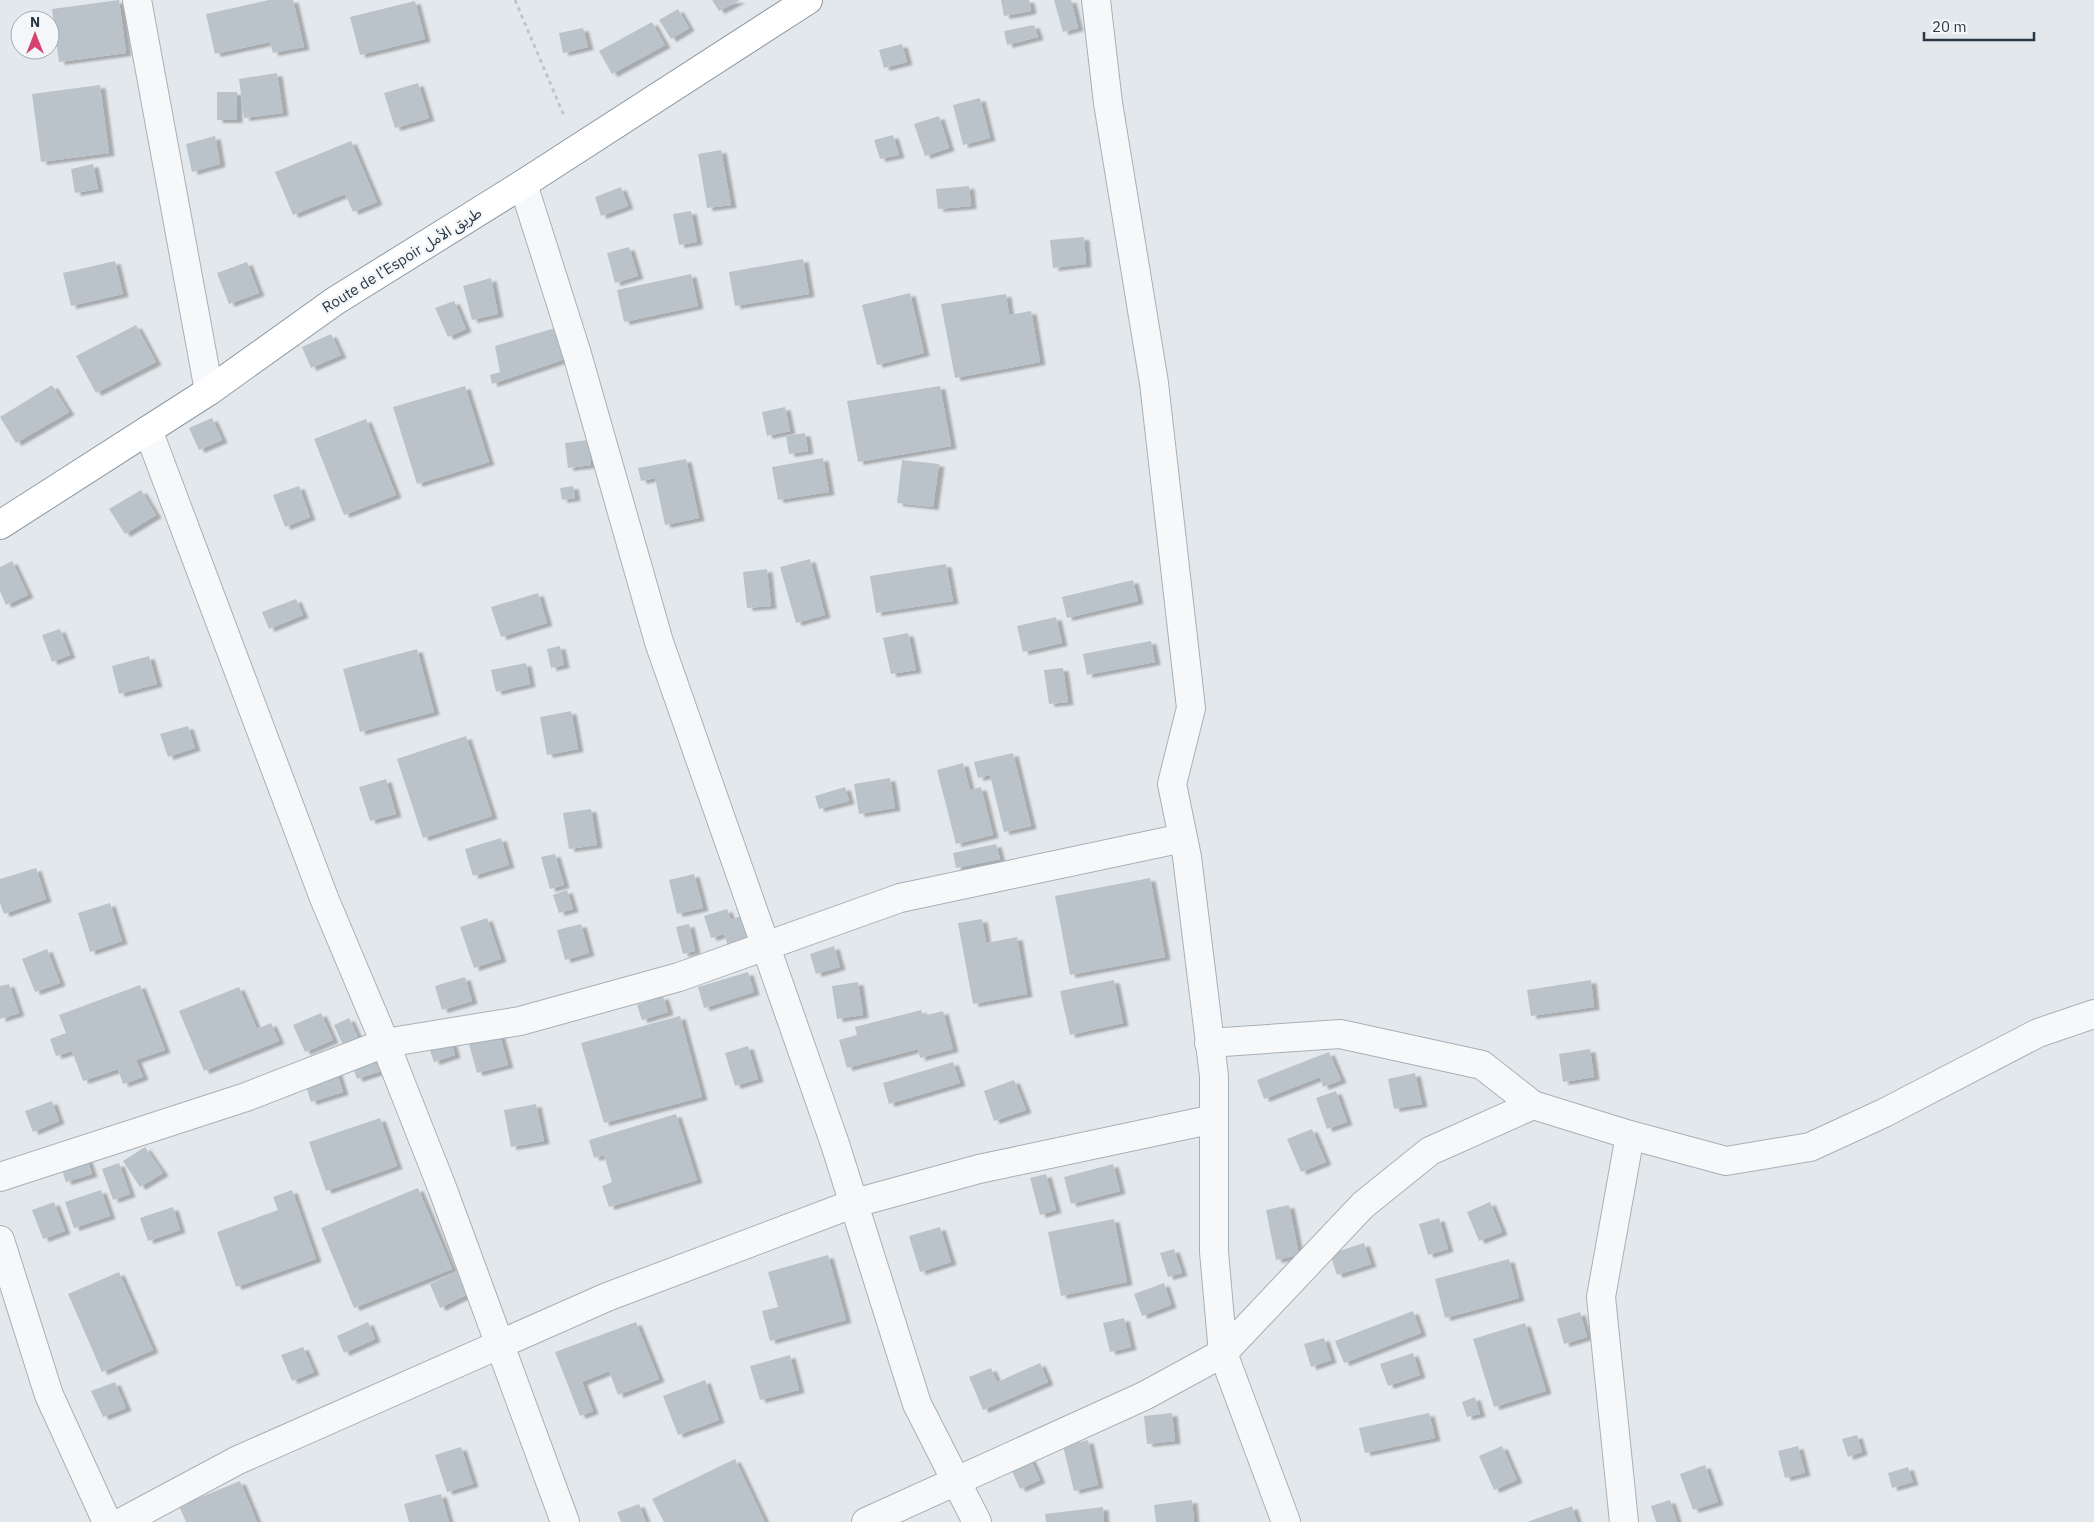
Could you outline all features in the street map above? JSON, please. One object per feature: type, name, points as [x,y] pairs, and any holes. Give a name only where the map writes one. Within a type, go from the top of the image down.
[{"type":"highway","name":"Route de l’Espoir طريق الأمل","points":[[0,525],[209,391],[335,301],[523,184],[808,0]]},
{"type":"street","points":[[137,0],[209,391]]},
{"type":"street","points":[[1096,0],[1108,103],[1154,382],[1191,708],[1172,784],[1183,838],[1214,1076],[1214,1252],[1223,1354],[1286,1522]]},
{"type":"street","points":[[523,184],[576,354],[659,642],[855,1203],[917,1404],[977,1522]]},
{"type":"street","points":[[148,430],[324,898],[385,1043],[442,1190],[564,1522]]},
{"type":"street","points":[[0,1177],[246,1097],[385,1043],[520,1021],[679,977],[900,898],[1183,838]]},
{"type":"street","points":[[1210,1043],[1340,1034],[1482,1065],[1533,1105],[1726,1162],[1810,1148],[1884,1113],[2038,1034],[2094,1014]]},
{"type":"street","points":[[866,1522],[1144,1396],[1223,1354],[1364,1205],[1430,1150],[1533,1105]]},
{"type":"street","points":[[122,1522],[238,1460],[606,1297],[855,1203],[978,1169],[1214,1119]]},
{"type":"street","points":[[1624,1522],[1602,1297],[1630,1135]]},
{"type":"street","points":[[0,1240],[49,1395],[107,1522]]},
{"type":"path","points":[[515,0],[578,148]]},
{"type":"building","points":[[119,0],[126,53],[59,62],[60,10],[52,9]]},
{"type":"building","points":[[269,0],[293,0],[304,47],[273,53],[270,42],[215,54],[206,14]]},
{"type":"building","points":[[712,0],[740,0],[719,11]]},
{"type":"building","points":[[1001,0],[1029,0],[1031,11],[1004,16]]},
{"type":"building","points":[[1054,0],[1071,0],[1078,28],[1063,32]]},
{"type":"building","points":[[415,1],[425,39],[360,55],[350,17]]},
{"type":"building","points":[[678,9],[689,28],[671,39],[659,20]]},
{"type":"building","points":[[652,22],[665,45],[612,74],[599,51]]},
{"type":"building","points":[[1034,25],[1038,37],[1007,45],[1004,31]]},
{"type":"building","points":[[583,28],[588,47],[563,53],[559,33]]},
{"type":"building","points":[[902,44],[907,62],[884,68],[879,50]]},
{"type":"building","points":[[277,73],[283,113],[244,118],[239,79]]},
{"type":"building","points":[[418,83],[429,118],[395,128],[384,93]]},
{"type":"building","points":[[100,85],[109,153],[41,162],[32,94]]},
{"type":"building","points":[[217,92],[237,92],[237,120],[217,120]]},
{"type":"building","points":[[980,98],[990,138],[963,145],[953,105]]},
{"type":"building","points":[[939,116],[949,148],[925,156],[914,124]]},
{"type":"building","points":[[893,135],[899,155],[880,159],[874,140]]},
{"type":"building","points":[[215,136],[220,164],[192,172],[186,144]]},
{"type":"building","points":[[351,141],[377,202],[353,212],[345,194],[293,215],[275,172]]},
{"type":"building","points":[[721,150],[731,205],[707,208],[698,154]]},
{"type":"building","points":[[93,164],[98,189],[75,193],[71,169]]},
{"type":"building","points":[[969,186],[971,206],[938,209],[936,189]]},
{"type":"building","points":[[621,187],[628,206],[601,216],[595,197]]},
{"type":"building","points":[[691,211],[697,242],[679,245],[673,214]]},
{"type":"building","points":[[1084,237],[1086,264],[1053,268],[1050,240]]},
{"type":"building","points":[[629,247],[638,276],[615,283],[607,253]]},
{"type":"building","points":[[803,259],[809,294],[735,306],[729,272]]},
{"type":"building","points":[[115,261],[123,294],[71,306],[63,273]]},
{"type":"building","points":[[247,262],[259,293],[229,304],[217,273]]},
{"type":"building","points":[[691,274],[698,306],[624,322],[617,290]]},
{"type":"building","points":[[491,278],[498,314],[472,320],[463,286]]},
{"type":"building","points":[[910,293],[924,353],[877,365],[862,305]]},
{"type":"building","points":[[1006,294],[1009,315],[1031,311],[1040,362],[955,378],[941,304]]},
{"type":"building","points":[[454,301],[466,329],[448,337],[435,308]]},
{"type":"building","points":[[136,325],[156,362],[96,393],[76,356]]},
{"type":"building","points":[[555,328],[565,359],[492,384],[490,375],[500,372],[495,346]]},
{"type":"building","points":[[331,334],[341,355],[311,368],[302,347]]},
{"type":"building","points":[[52,385],[69,412],[16,443],[0,417]]},
{"type":"building","points":[[465,386],[489,462],[417,484],[393,407]]},
{"type":"building","points":[[940,386],[951,446],[858,462],[847,401]]},
{"type":"building","points":[[785,407],[790,431],[767,436],[762,412]]},
{"type":"building","points":[[212,418],[222,440],[199,450],[189,428]]},
{"type":"building","points":[[366,419],[396,495],[344,515],[314,439]]},
{"type":"building","points":[[805,433],[808,451],[789,454],[786,436]]},
{"type":"building","points":[[588,440],[591,465],[568,468],[565,443]]},
{"type":"building","points":[[823,458],[829,492],[778,500],[772,467]]},
{"type":"building","points":[[686,459],[699,518],[665,525],[655,478],[641,481],[638,468]]},
{"type":"building","points":[[902,460],[939,464],[933,507],[897,503]]},
{"type":"building","points":[[299,486],[310,517],[285,527],[273,495]]},
{"type":"building","points":[[573,486],[575,498],[562,500],[560,488]]},
{"type":"building","points":[[141,490],[156,515],[125,534],[109,509]]},
{"type":"building","points":[[810,559],[825,615],[796,623],[780,567]]},
{"type":"building","points":[[12,561],[28,595],[6,605],[0,591],[0,567]]},
{"type":"building","points":[[946,564],[953,601],[876,613],[870,576]]},
{"type":"building","points":[[767,569],[771,606],[747,608],[743,572]]},
{"type":"building","points":[[1133,580],[1138,601],[1067,618],[1062,597]]},
{"type":"building","points":[[538,593],[547,623],[501,637],[491,607]]},
{"type":"building","points":[[296,599],[303,615],[269,629],[262,612]]},
{"type":"building","points":[[1056,617],[1062,643],[1023,652],[1017,626]]},
{"type":"building","points":[[60,629],[70,655],[52,662],[42,635]]},
{"type":"building","points":[[908,633],[916,670],[891,674],[883,638]]},
{"type":"building","points":[[1151,641],[1155,662],[1087,675],[1083,654]]},
{"type":"building","points":[[560,646],[564,665],[551,668],[547,649]]},
{"type":"building","points":[[417,649],[434,712],[360,732],[343,669]]},
{"type":"building","points":[[149,656],[157,684],[119,694],[112,666]]},
{"type":"building","points":[[526,663],[530,684],[496,692],[491,670]]},
{"type":"building","points":[[1063,668],[1068,702],[1049,704],[1044,670]]},
{"type":"building","points":[[571,711],[578,749],[547,755],[540,717]]},
{"type":"building","points":[[188,726],[195,748],[168,757],[160,734]]},
{"type":"building","points":[[466,736],[492,816],[423,838],[397,759]]},
{"type":"building","points":[[1013,753],[1031,826],[1004,832],[990,775],[978,778],[974,762]]},
{"type":"building","points":[[963,763],[970,790],[981,787],[993,835],[956,844],[937,770]]},
{"type":"building","points":[[890,778],[895,808],[859,814],[854,784]]},
{"type":"building","points":[[386,779],[396,814],[370,821],[359,787]]},
{"type":"building","points":[[845,787],[849,801],[819,809],[815,796]]},
{"type":"building","points":[[591,809],[597,845],[569,849],[563,813]]},
{"type":"building","points":[[501,838],[509,865],[473,876],[465,849]]},
{"type":"building","points":[[996,844],[1000,859],[956,868],[953,853]]},
{"type":"building","points":[[555,854],[564,885],[550,889],[541,857]]},
{"type":"building","points":[[36,868],[46,899],[4,914],[0,903],[0,879]]},
{"type":"building","points":[[694,874],[703,908],[677,914],[669,880]]},
{"type":"building","points":[[1150,878],[1165,957],[1070,975],[1055,896]]},
{"type":"building","points":[[567,890],[573,909],[559,913],[553,895]]},
{"type":"building","points":[[110,903],[122,941],[90,952],[78,913]]},
{"type":"building","points":[[727,909],[731,920],[743,915],[751,938],[728,946],[724,934],[711,938],[704,916]]},
{"type":"building","points":[[487,918],[501,959],[474,968],[460,927]]},
{"type":"building","points":[[982,919],[986,943],[1017,937],[1027,994],[973,1004],[958,923]]},
{"type":"building","points":[[581,924],[589,953],[565,960],[557,930]]},
{"type":"building","points":[[689,924],[695,951],[683,954],[676,927]]},
{"type":"building","points":[[834,946],[840,967],[816,974],[810,954]]},
{"type":"building","points":[[47,949],[60,983],[35,992],[22,959]]},
{"type":"building","points":[[748,972],[754,992],[704,1008],[698,987]]},
{"type":"building","points":[[465,977],[472,1001],[442,1010],[435,986]]},
{"type":"building","points":[[1114,980],[1123,1023],[1070,1035],[1060,991]]},
{"type":"building","points":[[1591,980],[1594,1007],[1531,1016],[1527,990]]},
{"type":"building","points":[[858,982],[863,1015],[837,1019],[832,986]]},
{"type":"building","points":[[9,984],[19,1013],[0,1019],[0,986]]},
{"type":"building","points":[[140,985],[165,1050],[136,1060],[143,1077],[123,1084],[118,1069],[83,1081],[72,1051],[56,1056],[50,1039],[66,1033],[59,1015]]},
{"type":"building","points":[[239,987],[257,1029],[271,1023],[279,1041],[204,1071],[179,1011]]},
{"type":"building","points":[[663,996],[668,1012],[642,1020],[637,1005]]},
{"type":"building","points":[[921,1010],[923,1016],[943,1011],[953,1049],[920,1058],[918,1049],[847,1068],[839,1040],[857,1035],[855,1027]]},
{"type":"building","points":[[321,1013],[333,1040],[305,1052],[293,1025]]},
{"type":"building","points":[[680,1016],[702,1097],[604,1123],[581,1043]]},
{"type":"building","points":[[349,1018],[361,1044],[346,1052],[334,1025]]},
{"type":"building","points":[[498,1029],[508,1065],[477,1073],[467,1037]]},
{"type":"building","points":[[449,1035],[455,1055],[434,1062],[427,1042]]},
{"type":"building","points":[[748,1046],[758,1079],[735,1086],[725,1053]]},
{"type":"building","points":[[1590,1049],[1594,1077],[1563,1082],[1559,1054]]},
{"type":"building","points":[[373,1050],[381,1071],[357,1079],[350,1059]]},
{"type":"building","points":[[1329,1052],[1341,1080],[1323,1087],[1320,1077],[1264,1099],[1257,1080]]},
{"type":"building","points":[[953,1062],[960,1083],[889,1104],[883,1083]]},
{"type":"building","points":[[336,1070],[343,1092],[311,1102],[304,1080]]},
{"type":"building","points":[[1415,1073],[1422,1104],[1394,1109],[1388,1079]]},
{"type":"building","points":[[1014,1080],[1026,1110],[994,1121],[984,1091]]},
{"type":"building","points":[[1336,1091],[1347,1122],[1327,1129],[1316,1098]]},
{"type":"building","points":[[52,1101],[59,1121],[33,1132],[25,1111]]},
{"type":"building","points":[[536,1104],[544,1141],[511,1147],[504,1110]]},
{"type":"building","points":[[676,1114],[697,1180],[609,1207],[602,1186],[612,1182],[604,1155],[594,1158],[589,1140]]},
{"type":"building","points":[[380,1118],[397,1166],[326,1191],[309,1142]]},
{"type":"building","points":[[1312,1129],[1326,1162],[1301,1172],[1287,1139]]},
{"type":"building","points":[[145,1147],[163,1173],[140,1187],[123,1161]]},
{"type":"building","points":[[85,1153],[92,1174],[66,1182],[59,1161]]},
{"type":"building","points":[[119,1163],[130,1194],[113,1200],[102,1169]]},
{"type":"building","points":[[1113,1164],[1120,1191],[1071,1204],[1064,1177]]},
{"type":"building","points":[[1046,1174],[1056,1210],[1040,1215],[1030,1178]]},
{"type":"building","points":[[418,1188],[452,1269],[354,1308],[321,1228]]},
{"type":"building","points":[[101,1190],[110,1216],[74,1228],[65,1202]]},
{"type":"building","points":[[292,1190],[316,1259],[236,1287],[217,1232],[278,1210],[273,1197]]},
{"type":"building","points":[[54,1202],[65,1231],[43,1239],[32,1210]]},
{"type":"building","points":[[1490,1202],[1502,1232],[1479,1241],[1467,1212]]},
{"type":"building","points":[[1289,1205],[1299,1255],[1276,1260],[1266,1210]]},
{"type":"building","points":[[173,1207],[180,1230],[148,1241],[140,1218]]},
{"type":"building","points":[[1439,1218],[1448,1249],[1428,1255],[1419,1224]]},
{"type":"building","points":[[1114,1219],[1127,1282],[1061,1296],[1048,1232]]},
{"type":"building","points":[[940,1227],[951,1262],[920,1272],[909,1236]]},
{"type":"building","points":[[1364,1243],[1371,1264],[1337,1275],[1330,1254]]},
{"type":"building","points":[[1174,1249],[1182,1273],[1168,1277],[1160,1253]]},
{"type":"building","points":[[828,1255],[846,1320],[770,1341],[762,1311],[778,1307],[768,1272]]},
{"type":"building","points":[[1509,1259],[1519,1298],[1445,1318],[1435,1279]]},
{"type":"building","points":[[457,1271],[468,1294],[440,1308],[430,1284]]},
{"type":"building","points":[[119,1272],[153,1350],[102,1372],[68,1294]]},
{"type":"building","points":[[1164,1283],[1171,1305],[1142,1316],[1134,1294]]},
{"type":"building","points":[[1413,1311],[1421,1333],[1344,1363],[1335,1341]]},
{"type":"building","points":[[1580,1312],[1587,1337],[1564,1344],[1557,1319]]},
{"type":"building","points":[[1124,1318],[1131,1347],[1110,1352],[1103,1323]]},
{"type":"building","points":[[368,1322],[375,1339],[344,1353],[337,1336]]},
{"type":"building","points":[[636,1322],[659,1379],[618,1395],[609,1371],[582,1382],[593,1411],[580,1416],[555,1352]]},
{"type":"building","points":[[1525,1323],[1546,1391],[1494,1407],[1473,1339]]},
{"type":"building","points":[[1324,1338],[1331,1360],[1311,1367],[1304,1344]]},
{"type":"building","points":[[303,1347],[314,1372],[292,1381],[281,1355]]},
{"type":"building","points":[[1413,1353],[1420,1375],[1388,1386],[1380,1364]]},
{"type":"building","points":[[790,1355],[799,1390],[760,1400],[750,1366]]},
{"type":"building","points":[[1040,1363],[1048,1382],[983,1410],[969,1377],[991,1368],[997,1382]]},
{"type":"building","points":[[705,1380],[719,1420],[678,1435],[663,1396]]},
{"type":"building","points":[[115,1382],[126,1408],[103,1417],[91,1391]]},
{"type":"building","points":[[1475,1397],[1480,1414],[1467,1417],[1462,1402]]},
{"type":"building","points":[[1172,1413],[1175,1441],[1147,1444],[1144,1416]]},
{"type":"building","points":[[1429,1413],[1435,1438],[1365,1453],[1359,1428]]},
{"type":"building","points":[[1857,1435],[1862,1452],[1848,1457],[1842,1439]]},
{"type":"building","points":[[1088,1440],[1098,1485],[1074,1491],[1063,1446]]},
{"type":"building","points":[[1502,1446],[1517,1480],[1494,1490],[1479,1456]]},
{"type":"building","points":[[1798,1446],[1805,1473],[1785,1478],[1778,1451]]},
{"type":"building","points":[[461,1447],[473,1484],[447,1492],[435,1455]]},
{"type":"building","points":[[1026,1449],[1040,1480],[1020,1489],[1006,1458]]},
{"type":"building","points":[[735,1459],[765,1522],[664,1522],[652,1499]]},
{"type":"building","points":[[1705,1465],[1718,1502],[1693,1510],[1680,1474]]},
{"type":"building","points":[[1908,1467],[1913,1482],[1892,1488],[1888,1473]]},
{"type":"building","points":[[240,1481],[257,1522],[186,1522],[179,1506]]},
{"type":"building","points":[[441,1494],[449,1522],[409,1522],[404,1504]]},
{"type":"building","points":[[1192,1500],[1194,1522],[1156,1522],[1154,1505]]},
{"type":"building","points":[[1670,1500],[1677,1522],[1656,1522],[1651,1506]]},
{"type":"building","points":[[639,1504],[646,1522],[621,1522],[617,1512]]},
{"type":"building","points":[[1572,1506],[1577,1522],[1527,1522]]},
{"type":"building","points":[[1103,1507],[1104,1522],[1046,1522],[1045,1514]]}]
